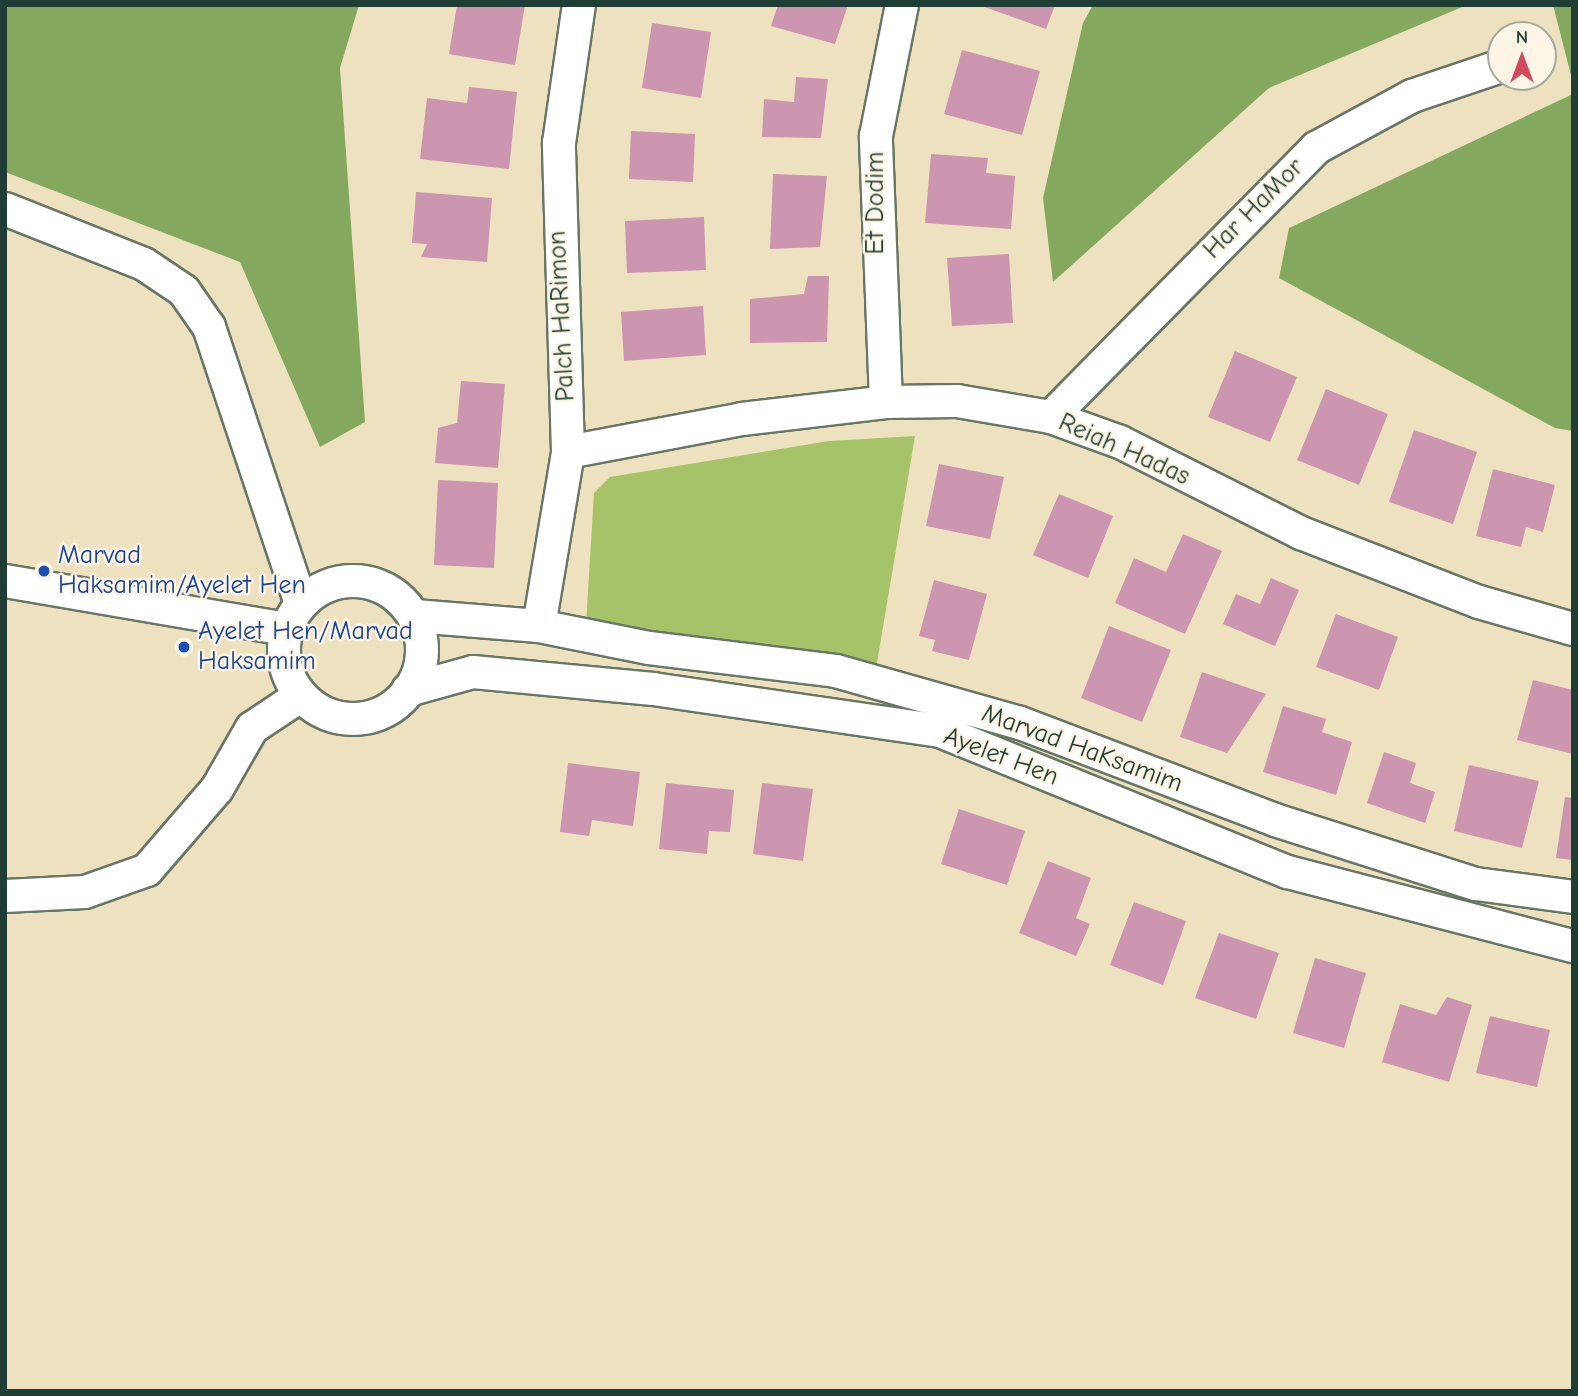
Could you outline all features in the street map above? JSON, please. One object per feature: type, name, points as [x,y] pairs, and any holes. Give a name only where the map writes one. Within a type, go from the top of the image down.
[{"type":"street","name":"Palch HaRimon","points":[[540,626],[568,452],[559,143],[579,5]]},
{"type":"street","name":"Et Dodim","points":[[886,402],[876,136],[902,5]]},
{"type":"street","name":"Har HaMor","points":[[1051,417],[1316,148],[1412,96],[1487,71]]},
{"type":"street","points":[[5,209],[144,264],[184,291],[209,327],[294,616]]},
{"type":"street","name":"Reiah Hadas","points":[[568,452],[741,419],[886,402],[957,401],[1051,417],[1120,442],[1301,533],[1479,602],[1573,629]]},
{"type":"street","points":[[5,581],[294,616]]},
{"type":"street","points":[[363,581],[387,589],[415,616],[422,667],[408,690],[373,717],[342,719],[300,696],[284,653],[294,616],[320,589],[363,581]]},
{"type":"street","name":"Marvad HaKsamim","points":[[415,616],[540,626],[649,648],[836,671],[1020,723],[1275,820],[1463,880],[1573,897]]},
{"type":"street","name":"Ayelet Hen","points":[[408,690],[472,672],[653,689],[940,731],[1288,872],[1573,946]]},
{"type":"street","points":[[5,896],[85,892],[147,870],[217,789],[252,728],[300,696]]},
{"type":"green space","points":[[5,5],[359,5],[340,68],[365,422],[320,447],[240,262],[5,172]]},
{"type":"green space","points":[[1093,5],[1467,5],[1269,88],[1053,282],[1043,198],[1083,23]]},
{"type":"green space","points":[[1553,5],[1573,5],[1573,83]]},
{"type":"green space","points":[[1573,94],[1573,431],[1555,428],[1279,278],[1289,228]]},
{"type":"green space","points":[[915,436],[876,669],[586,624],[594,493],[610,477],[829,441]]},
{"type":"building","points":[[457,5],[525,5],[515,65],[449,54]]},
{"type":"building","points":[[778,5],[848,5],[835,44],[771,26]]},
{"type":"building","points":[[979,5],[1055,5],[1046,29]]},
{"type":"building","points":[[652,23],[711,32],[701,98],[642,88]]},
{"type":"building","points":[[962,50],[1040,71],[1022,135],[944,114]]},
{"type":"building","points":[[796,77],[828,79],[821,138],[762,137],[764,99],[794,102]]},
{"type":"building","points":[[469,87],[517,92],[509,169],[420,159],[427,98],[467,103]]},
{"type":"building","points":[[631,131],[695,134],[693,182],[629,179]]},
{"type":"building","points":[[931,154],[988,158],[986,173],[1015,176],[1011,229],[925,223]]},
{"type":"building","points":[[773,174],[827,176],[820,247],[770,249]]},
{"type":"building","points":[[416,192],[492,198],[487,262],[421,257],[427,244],[412,243]]},
{"type":"building","points":[[704,217],[706,270],[627,273],[625,221]]},
{"type":"building","points":[[1009,254],[1013,323],[952,326],[947,258]]},
{"type":"building","points":[[808,276],[829,276],[827,342],[750,343],[750,299],[804,294]]},
{"type":"building","points":[[703,306],[706,355],[624,361],[621,312]]},
{"type":"building","points":[[1235,351],[1297,377],[1270,442],[1208,417]]},
{"type":"building","points":[[461,381],[505,384],[498,468],[435,463],[438,428],[457,423]]},
{"type":"building","points":[[1326,389],[1388,414],[1359,485],[1297,460]]},
{"type":"building","points":[[1414,430],[1477,452],[1453,524],[1389,502]]},
{"type":"building","points":[[939,464],[1004,477],[990,539],[926,526]]},
{"type":"building","points":[[1493,469],[1555,485],[1543,532],[1526,527],[1521,547],[1476,536]]},
{"type":"building","points":[[438,480],[498,483],[494,568],[434,565]]},
{"type":"building","points":[[1059,494],[1113,516],[1088,578],[1033,555]]},
{"type":"building","points":[[1183,534],[1222,551],[1185,634],[1115,603],[1134,558],[1166,572]]},
{"type":"building","points":[[1271,578],[1299,590],[1275,646],[1223,624],[1236,594],[1260,604]]},
{"type":"building","points":[[934,580],[987,594],[969,660],[932,651],[935,640],[919,636]]},
{"type":"building","points":[[1336,614],[1398,637],[1379,690],[1316,667]]},
{"type":"building","points":[[1109,626],[1171,650],[1142,722],[1081,698]]},
{"type":"building","points":[[1202,672],[1266,694],[1227,753],[1180,737]]},
{"type":"building","points":[[1533,680],[1573,690],[1573,754],[1517,740]]},
{"type":"building","points":[[1283,706],[1326,719],[1322,732],[1352,742],[1336,795],[1263,772]]},
{"type":"building","points":[[1384,752],[1416,763],[1410,783],[1435,792],[1425,823],[1367,803]]},
{"type":"building","points":[[568,763],[640,772],[633,826],[592,820],[589,836],[560,832]]},
{"type":"building","points":[[1469,765],[1539,781],[1522,848],[1454,831]]},
{"type":"building","points":[[666,783],[734,790],[730,832],[709,831],[707,854],[659,849]]},
{"type":"building","points":[[762,783],[813,789],[803,861],[753,854]]},
{"type":"building","points":[[1565,797],[1573,798],[1573,860],[1556,858]]},
{"type":"building","points":[[959,809],[1025,831],[1007,885],[941,864]]},
{"type":"building","points":[[1048,861],[1091,878],[1076,918],[1090,924],[1076,956],[1019,933]]},
{"type":"building","points":[[1134,902],[1186,921],[1163,985],[1110,965]]},
{"type":"building","points":[[1219,933],[1279,953],[1256,1019],[1195,998]]},
{"type":"building","points":[[1315,958],[1366,973],[1344,1048],[1293,1033]]},
{"type":"building","points":[[1447,997],[1472,1005],[1449,1082],[1382,1062],[1400,1004],[1436,1015]]},
{"type":"building","points":[[1490,1016],[1550,1030],[1537,1087],[1476,1073]]},
{"type":"place","name":"Marvad Haksamim/Ayelet Hen","points":[[44,571]]},
{"type":"place","name":"Ayelet Hen/Marvad Haksamim","points":[[184,647]]}]
